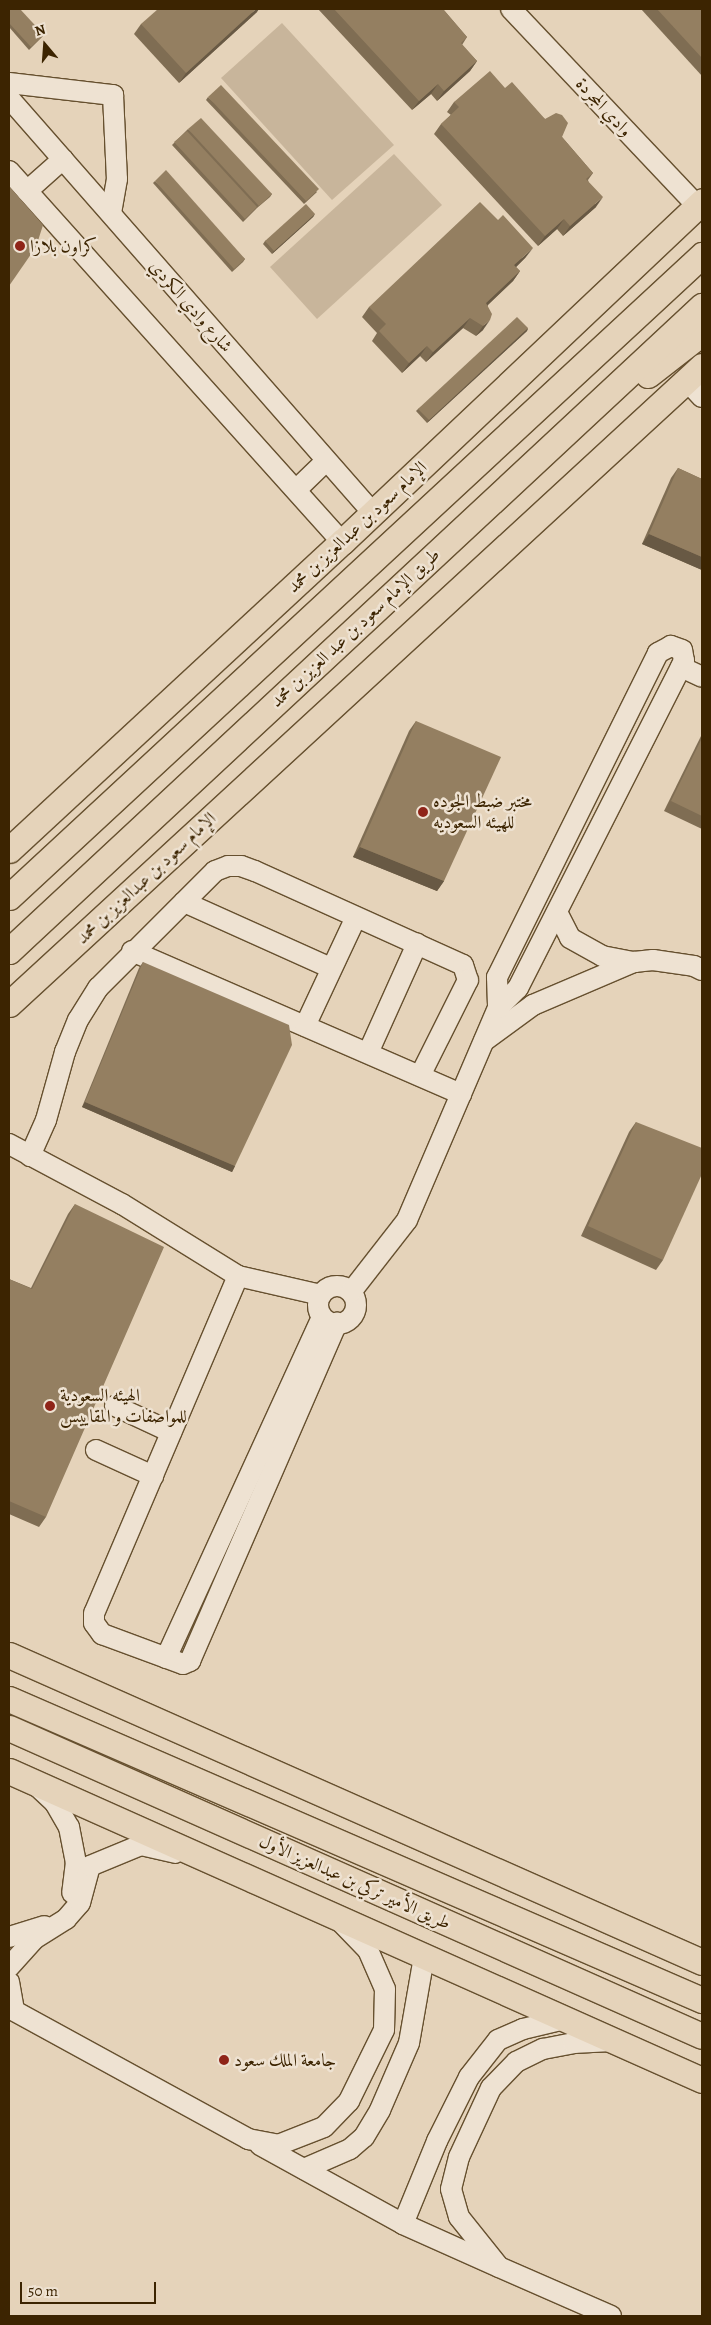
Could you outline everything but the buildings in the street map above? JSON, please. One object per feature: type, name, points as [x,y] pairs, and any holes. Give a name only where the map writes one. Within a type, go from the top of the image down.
[{"type":"main road","name":"الإمام سعود بن عبدالعزيز بن محمد","points":[[9,850],[373,514],[700,203]]},
{"type":"main road","points":[[9,897],[702,255]]},
{"type":"main road","name":"طريق الإمام سعود بن عبد العزيز بن محمد","points":[[9,951],[702,306]]},
{"type":"main road","points":[[548,449],[702,333]]},
{"type":"main road","name":"الإمام سعود بن عبدالعزيز بن محمد","points":[[9,1004],[697,381]]},
{"type":"main road","points":[[9,1655],[702,1962]]},
{"type":"main road","name":"طريق الأمير تركي بن عبدالعزيز الأول","points":[[9,1699],[702,2000]]},
{"type":"main road","name":"طريق الأمير تركي بن عبدالعزيز الأول","points":[[9,1728],[702,2036]]},
{"type":"main road","points":[[20,1776],[192,1855],[702,2080]]},
{"type":"street","name":"وادي المجردة","points":[[511,9],[700,203]]},
{"type":"street","points":[[9,83],[113,95],[117,179],[111,212]]},
{"type":"street","name":"شارع وادي الكردي","points":[[9,98],[111,212],[325,462],[373,514]]},
{"type":"street","points":[[27,191],[63,159]]},
{"type":"street","points":[[9,171],[297,489],[342,542]]},
{"type":"street","points":[[297,489],[325,462]]},
{"type":"street","points":[[352,1292],[407,1220],[498,1008],[518,988],[681,668],[685,654],[682,650],[671,646],[658,653],[497,977],[498,1008]]},
{"type":"street","points":[[681,668],[702,677]]},
{"type":"street","points":[[30,1156],[46,1120],[65,1052],[78,1020],[98,988],[132,951],[215,871],[241,866],[463,965],[468,980],[420,1076]]},
{"type":"street","points":[[184,902],[331,968]]},
{"type":"street","points":[[557,912],[570,938],[585,949],[634,962]]},
{"type":"street","points":[[305,1026],[356,917]]},
{"type":"street","points":[[368,1054],[417,944]]},
{"type":"street","points":[[132,951],[461,1094]]},
{"type":"street","points":[[483,1042],[534,1005],[634,962],[653,960],[702,970]]},
{"type":"street","points":[[9,1144],[122,1204],[238,1276],[321,1295]]},
{"type":"street","points":[[238,1276],[94,1613],[94,1622],[102,1634],[183,1664],[190,1661],[330,1320]]},
{"type":"street","points":[[341,1286],[352,1292],[356,1304],[354,1315],[344,1323],[330,1320],[318,1307],[321,1295],[330,1288],[341,1286]]},
{"type":"street","points":[[115,1406],[171,1432]]},
{"type":"street","points":[[96,1450],[153,1476]]},
{"type":"street","points":[[9,1937],[45,1925],[71,1900],[76,1862],[69,1827],[55,1803],[20,1776]]},
{"type":"street","points":[[9,1966],[34,1939],[66,1919],[80,1903],[90,1866],[141,1845],[166,1852],[192,1855]]},
{"type":"street","points":[[248,2139],[278,2145],[324,2127],[349,2101],[384,2030],[384,1989],[368,1950],[339,1920]]},
{"type":"street","points":[[304,2169],[350,2149],[364,2137],[380,2110],[409,2043],[424,1957]]},
{"type":"street","points":[[9,1982],[11,2009],[403,2224],[611,2316]]},
{"type":"street","points":[[403,2224],[437,2141],[469,2077],[498,2040],[523,2028],[565,2019]]},
{"type":"street","points":[[499,2267],[459,2217],[451,2189],[459,2157],[491,2088],[516,2062],[543,2049],[573,2043],[615,2041]]},
{"type":"shaded area","points":[[282,23],[394,145],[332,200],[221,78]]},
{"type":"shaded area","points":[[394,154],[442,205],[317,319],[270,267]]},
{"type":"place","name":"كراون بلازا","points":[[20,246]]},
{"type":"place","name":"مختبر ضبط الجوده للهيئه السعوديه","points":[[423,812]]},
{"type":"place","name":"الهيئه السعودية للمواصفات و المقاييس","points":[[50,1406]]},
{"type":"place","name":"جامعة الملك سعود","points":[[224,2060]]}]
